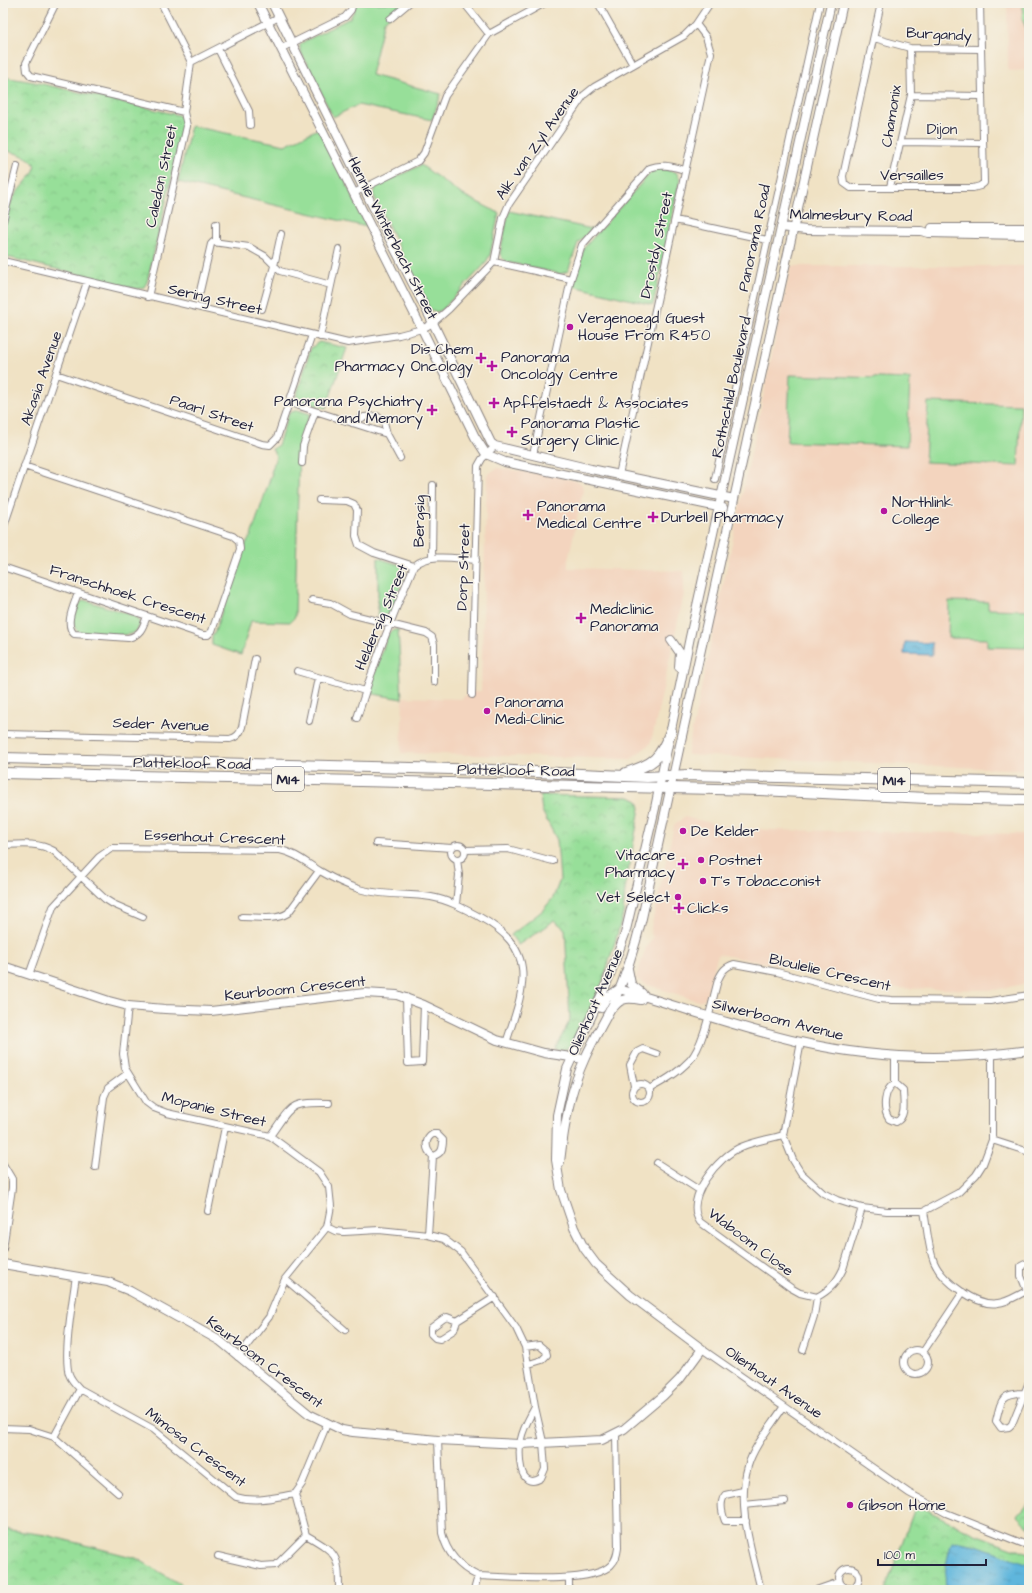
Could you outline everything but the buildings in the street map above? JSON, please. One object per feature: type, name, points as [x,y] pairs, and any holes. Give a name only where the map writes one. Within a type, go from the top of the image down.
[{"type":"main road","points":[[619,775],[644,767],[654,762],[662,751],[670,731]]},
{"type":"main road","name":"Plattekloof Road","points":[[3,758],[662,777],[1029,783]]},
{"type":"main road","name":"Plattekloof Road","points":[[3,774],[760,790],[927,798],[1029,800]]},
{"type":"street","points":[[56,3],[26,63],[27,71],[31,76],[184,112]]},
{"type":"street","points":[[161,3],[191,62],[279,17]]},
{"type":"street","name":"Hennie Winterbach Street","points":[[258,3],[282,48],[475,437],[486,454]]},
{"type":"street","name":"Hennie Winterbach Street","points":[[272,3],[364,189],[433,323],[488,439],[495,446]]},
{"type":"street","points":[[282,48],[345,17],[351,10],[353,3]]},
{"type":"street","points":[[390,19],[409,3]]},
{"type":"street","points":[[464,3],[489,34]]},
{"type":"street","points":[[354,193],[413,164],[421,157],[445,96],[489,34],[545,3]]},
{"type":"street","points":[[598,3],[634,65]]},
{"type":"street","name":"Alk van Zyl Avenue","points":[[494,262],[503,218],[508,204],[584,95],[594,87],[684,36],[696,24],[710,3]]},
{"type":"street","name":"Panorama Road","points":[[715,479],[820,3]]},
{"type":"street","name":"Rothschild Boulevard","points":[[662,777],[676,703],[830,3]]},
{"type":"street","name":"Rothschild Boulevard","points":[[673,776],[843,3]]},
{"type":"street","name":"Versailles","points":[[881,3],[843,180],[846,186],[851,188],[973,188],[980,186],[985,179],[981,96],[980,3]]},
{"type":"street","name":"Drostdy Street","points":[[619,474],[711,53],[706,37],[696,24]]},
{"type":"street","name":"Burgandy","points":[[874,38],[910,48],[980,49]]},
{"type":"street","name":"Chamonix","points":[[890,187],[911,96],[910,48]]},
{"type":"street","points":[[218,49],[249,111],[250,125]]},
{"type":"street","name":"Caledon Street","points":[[148,297],[187,126],[184,112],[191,62]]},
{"type":"street","points":[[911,96],[981,96]]},
{"type":"street","name":"Dijon","points":[[901,142],[983,143]]},
{"type":"street","points":[[533,456],[571,279],[582,245],[650,168],[656,165],[664,165],[685,170]]},
{"type":"street","points":[[3,221],[17,166]]},
{"type":"street","points":[[675,220],[767,240]]},
{"type":"street","points":[[216,224],[216,242]]},
{"type":"street","name":"Malmesbury Road","points":[[781,227],[794,230],[921,231],[929,233],[1029,235]]},
{"type":"street","name":"Malmesbury Road","points":[[921,231],[929,228],[1029,228]]},
{"type":"street","points":[[262,309],[281,234]]},
{"type":"street","points":[[200,291],[211,244],[216,242],[249,247],[264,256],[274,266],[286,273],[331,284]]},
{"type":"street","points":[[320,337],[339,249]]},
{"type":"street","name":"Sering Street","points":[[3,261],[148,297],[352,344],[422,329]]},
{"type":"street","points":[[422,329],[433,323],[449,309],[494,262],[571,279]]},
{"type":"street","name":"Akasia Avenue","points":[[3,529],[87,282]]},
{"type":"street","name":"Paarl Street","points":[[56,374],[266,445],[275,441],[290,403],[312,335]]},
{"type":"street","points":[[290,403],[387,434]]},
{"type":"street","points":[[302,463],[303,446],[315,412]]},
{"type":"street","points":[[352,423],[364,417],[377,416],[384,422],[387,434],[400,458]]},
{"type":"street","points":[[495,446],[533,456],[734,499]]},
{"type":"street","name":"Dorp Street","points":[[472,695],[478,466],[486,454],[495,446]]},
{"type":"street","points":[[486,454],[505,462],[719,508],[732,509]]},
{"type":"street","name":"Franschhoek Crescent","points":[[3,567],[203,635],[208,635],[212,631],[240,549],[237,539],[24,466]]},
{"type":"street","name":"Bergsig","points":[[432,558],[433,485]]},
{"type":"street","points":[[319,500],[347,501],[354,504],[356,510],[356,536],[359,545],[374,553],[414,566]]},
{"type":"street","name":"Heldersig Street","points":[[357,718],[389,622],[414,566],[421,561],[432,558],[476,560]]},
{"type":"street","points":[[78,593],[68,624],[70,630],[74,634],[128,638],[139,633],[147,616]]},
{"type":"street","points":[[312,600],[330,603],[350,614],[389,622],[426,633],[432,637],[434,644],[434,682]]},
{"type":"street","points":[[671,640],[680,653],[675,687],[676,703]]},
{"type":"street","name":"Seder Avenue","points":[[3,734],[236,738],[242,727],[255,659]]},
{"type":"street","name":"Heldersig Street","points":[[297,671],[365,691]]},
{"type":"street","points":[[309,721],[318,678]]},
{"type":"street","name":"Olienhout Avenue","points":[[559,1181],[562,1143],[573,1091],[584,1059],[604,1021],[628,968],[642,918],[673,776]]},
{"type":"street","name":"Olienhout Avenue","points":[[662,777],[625,934],[615,963],[571,1058],[561,1089],[557,1115],[556,1160],[560,1190],[574,1228],[584,1248],[596,1264],[630,1295],[702,1349],[896,1485],[924,1502],[992,1533],[1029,1546]]},
{"type":"street","points":[[376,843],[452,848],[457,845],[461,845],[465,850]]},
{"type":"street","points":[[3,844],[36,844],[45,846],[54,851],[113,904],[143,917]]},
{"type":"street","name":"Essenhout Crescent","points":[[29,975],[53,907],[106,851],[120,847],[280,850],[298,856],[319,871],[359,889],[380,893],[430,897],[456,904],[498,929],[510,940],[519,956],[523,976],[523,986],[506,1043]]},
{"type":"street","points":[[452,848],[451,855],[457,859],[459,875],[456,904]]},
{"type":"street","points":[[465,850],[508,848],[552,861]]},
{"type":"street","points":[[457,859],[461,858],[465,850]]},
{"type":"street","points":[[242,916],[275,918],[283,916],[288,913],[319,871]]},
{"type":"street","points":[[587,1025],[607,997],[619,989],[615,977],[615,963]]},
{"type":"street","name":"Bloulelie Crescent","points":[[649,1089],[672,1076],[691,1059],[700,1040],[723,971],[734,964],[777,972],[879,999],[990,1001],[1029,995]]},
{"type":"street","name":"Keurboom Crescent","points":[[3,966],[128,1006],[211,1011],[365,993],[382,993],[406,997],[506,1043],[571,1058],[584,1059]]},
{"type":"street","points":[[628,968],[629,978],[634,988],[650,999]]},
{"type":"street","name":"Silwerboom Avenue","points":[[619,989],[707,1017],[801,1042],[846,1050],[895,1056],[934,1057],[992,1055],[1029,1050]]},
{"type":"street","points":[[406,997],[408,1063],[422,1062],[424,1005]]},
{"type":"street","points":[[604,1021],[621,1000],[626,998],[650,999]]},
{"type":"street","name":"Mopanie Street","points":[[128,1006],[123,1062],[127,1074],[143,1098],[154,1108],[167,1113],[224,1127],[270,1136],[314,1168],[326,1179],[329,1187],[331,1197],[330,1217],[327,1227],[286,1279],[269,1317],[238,1357]]},
{"type":"street","points":[[801,1042],[783,1135],[793,1160],[801,1173],[823,1193],[837,1200],[862,1208],[887,1211],[924,1211],[946,1201],[968,1185],[983,1164],[992,1140],[992,1055]]},
{"type":"street","points":[[634,1086],[642,1083],[649,1089],[650,1095],[647,1100],[638,1102],[632,1095],[634,1086],[630,1065],[637,1052],[643,1050],[657,1054]]},
{"type":"street","points":[[895,1056],[896,1083],[903,1090],[903,1115],[900,1120],[896,1122],[889,1119],[886,1114],[887,1092],[890,1086],[896,1083]]},
{"type":"street","points":[[95,1167],[104,1097],[108,1088],[114,1081],[127,1074]]},
{"type":"street","points":[[270,1136],[288,1111],[295,1105],[303,1102],[330,1103]]},
{"type":"street","points":[[208,1211],[224,1127]]},
{"type":"street","name":"Waboom Close","points":[[783,1135],[741,1147],[730,1153],[710,1172],[700,1190],[694,1209],[695,1216],[700,1222],[791,1288],[800,1293],[817,1297]]},
{"type":"street","points":[[992,1140],[1029,1152]]},
{"type":"street","points":[[428,1235],[433,1156]]},
{"type":"street","points":[[657,1163],[700,1190]]},
{"type":"street","points":[[3,1164],[12,1179],[3,1248]]},
{"type":"street","points":[[803,1350],[814,1316],[817,1297],[832,1288],[839,1278],[862,1208]]},
{"type":"street","points":[[924,1211],[934,1262],[945,1278],[963,1292],[983,1302],[997,1304],[1028,1290],[1020,1271],[1022,1266],[1029,1262]]},
{"type":"street","points":[[327,1227],[336,1231],[344,1232],[379,1230],[428,1235],[444,1239],[454,1245],[470,1262],[516,1328],[525,1347],[543,1442],[544,1474],[541,1478],[533,1481],[528,1480],[523,1474],[520,1444],[521,1437],[535,1406]]},
{"type":"street","name":"Keurboom Crescent","points":[[3,1264],[108,1282],[130,1291],[206,1332],[309,1414],[327,1424],[353,1432],[438,1440],[520,1444],[596,1440],[616,1434],[632,1423],[672,1387],[688,1369],[702,1349]]},
{"type":"street","name":"Mimosa Crescent","points":[[76,1276],[67,1367],[74,1383],[80,1389],[153,1428],[236,1497],[245,1500],[256,1500],[295,1494]]},
{"type":"street","points":[[286,1279],[345,1330]]},
{"type":"street","points":[[923,1352],[963,1292]]},
{"type":"street","points":[[457,1321],[495,1297]]},
{"type":"street","points":[[525,1347],[539,1345],[546,1351],[547,1355],[542,1360],[529,1364]]},
{"type":"street","points":[[912,1350],[923,1352],[928,1358],[928,1367],[918,1375],[910,1373],[904,1367],[906,1355],[912,1350]]},
{"type":"street","points":[[1024,1394],[1011,1393],[1005,1397],[996,1421],[1001,1428],[1009,1427],[1012,1424],[1029,1382]]},
{"type":"street","points":[[54,1437],[80,1389]]},
{"type":"street","points":[[761,1590],[746,1522],[743,1491],[748,1466],[754,1452],[784,1406]]},
{"type":"street","points":[[327,1424],[302,1484],[295,1494],[306,1535],[335,1556],[339,1564],[339,1590]]},
{"type":"street","points":[[3,1428],[29,1429],[54,1437],[118,1493]]},
{"type":"street","points":[[438,1440],[442,1533],[445,1546],[458,1563],[478,1576],[569,1578],[605,1570],[616,1558],[618,1548],[616,1434]]},
{"type":"street","points":[[743,1491],[726,1495],[721,1506],[725,1521],[746,1522]]},
{"type":"street","points":[[744,1505],[786,1501]]},
{"type":"street","points":[[218,1556],[261,1566],[276,1565],[283,1560],[306,1535]]},
{"type":"street","points":[[474,1590],[478,1576]]},
{"type":"street","points":[[569,1578],[569,1590]]},
{"type":"street","points":[[816,1590],[839,1582]]},
{"type":"shaded area","points":[[1007,3],[1029,3],[1029,70],[1008,71]]},
{"type":"shaded area","name":"Northlink College","points":[[791,266],[1029,266],[1029,770],[687,755]]},
{"type":"shaded area","name":"Mediclinic Panorama","points":[[497,468],[549,475],[578,481],[582,485],[583,490],[568,561],[568,568],[684,571],[684,593],[654,730],[650,744],[631,759],[401,753],[403,697],[461,699],[469,692],[481,691],[487,475]]},
{"type":"shaded area","points":[[684,817],[725,826],[769,830],[1029,834],[1029,983],[993,990],[884,988],[838,976],[718,954],[705,999],[698,1001],[645,984],[636,978],[646,948],[653,937],[650,932],[674,826]]},
{"type":"green space","points":[[356,3],[404,3],[384,21],[371,75],[441,94],[432,120],[358,105],[333,117],[300,50],[300,45],[303,42],[350,18]]},
{"type":"green space","points":[[1023,3],[1029,3],[1029,35],[1022,19]]},
{"type":"green space","points":[[3,77],[34,82],[178,115],[183,119],[184,125],[147,282],[144,287],[138,289],[3,256],[4,229],[8,208],[17,193],[34,171],[34,165],[31,160],[21,155],[3,150]]},
{"type":"green space","points":[[191,126],[285,145],[320,128],[367,227],[178,182]]},
{"type":"green space","points":[[421,165],[461,194],[499,213],[490,255],[485,264],[442,310],[437,312],[429,309],[373,194],[376,187]]},
{"type":"green space","points":[[658,168],[676,172],[680,179],[653,305],[573,286],[584,248],[652,171]]},
{"type":"green space","points":[[509,211],[592,229],[578,243],[568,271],[561,274],[507,262],[502,258],[500,253]]},
{"type":"green space","points":[[319,342],[347,348],[326,408],[313,404],[312,407],[299,402],[296,397],[311,348]]},
{"type":"green space","points":[[790,375],[910,379],[907,446],[787,442]]},
{"type":"green space","points":[[928,402],[1021,405],[1018,466],[925,462]]},
{"type":"green space","points":[[298,410],[310,414],[299,447],[295,617],[290,622],[251,621],[241,655],[212,645],[212,636],[214,634],[244,547],[251,536],[272,473],[276,456],[272,449],[278,445],[289,413]]},
{"type":"green space","points":[[378,558],[400,565],[406,572],[391,612],[383,617],[378,616]]},
{"type":"green space","points":[[84,600],[135,616],[140,623],[138,629],[133,633],[123,635],[81,633],[74,626],[73,616],[74,611]]},
{"type":"green space","points":[[949,601],[988,602],[988,609],[1028,610],[1026,648],[987,647],[987,639],[948,638]]},
{"type":"green space","points":[[398,629],[402,699],[368,693],[388,634],[391,631]]},
{"type":"green space","points":[[540,795],[630,797],[638,801],[640,808],[625,889],[623,914],[616,939],[602,983],[574,1042],[564,1050],[555,1049],[570,1020],[565,929],[554,920],[518,945],[511,935],[542,911],[553,898],[560,880],[557,840],[542,811]]},
{"type":"green space","points":[[1029,1502],[1029,1528],[1017,1516]]},
{"type":"green space","points":[[916,1505],[975,1534],[1029,1554],[1029,1590],[885,1590]]},
{"type":"green space","points":[[3,1529],[46,1535],[136,1558],[190,1590],[3,1590]]},
{"type":"water","points":[[905,642],[932,643],[932,655],[904,654]]},
{"type":"water","points":[[960,1542],[976,1545],[1029,1564],[1029,1590],[949,1590],[946,1587],[946,1565],[952,1543]]},
{"type":"waterway","points":[[938,1590],[946,1587]]},
{"type":"place","name":"Vergenoegd Guest House From R450","points":[[570,327]]},
{"type":"place","name":"Dis-Chem Pharmacy Oncology","points":[[481,358]]},
{"type":"place","name":"Panorama Oncology Centre","points":[[492,366]]},
{"type":"place","name":"Apffelstaedt & Associates","points":[[494,403]]},
{"type":"place","name":"Panorama Psychiatry and Memory","points":[[432,410]]},
{"type":"place","name":"Panorama Plastic Surgery Clinic","points":[[512,432]]},
{"type":"place","name":"Northlink College","points":[[884,511]]},
{"type":"place","name":"Panorama Medical Centre","points":[[528,515]]},
{"type":"place","name":"Durbell Pharmacy","points":[[653,517]]},
{"type":"place","name":"Mediclinic Panorama","points":[[581,618]]},
{"type":"place","name":"Panorama Medi-Clinic","points":[[487,711]]},
{"type":"place","name":"De Kelder","points":[[683,831]]},
{"type":"place","name":"Postnet","points":[[701,860]]},
{"type":"place","name":"Vitacare Pharmacy","points":[[683,864]]},
{"type":"place","name":"T's Tobacconist","points":[[703,881]]},
{"type":"place","name":"Vet Select","points":[[678,897]]},
{"type":"place","name":"Clicks","points":[[679,908]]},
{"type":"place","name":"Gibson Home","points":[[850,1505]]}]
